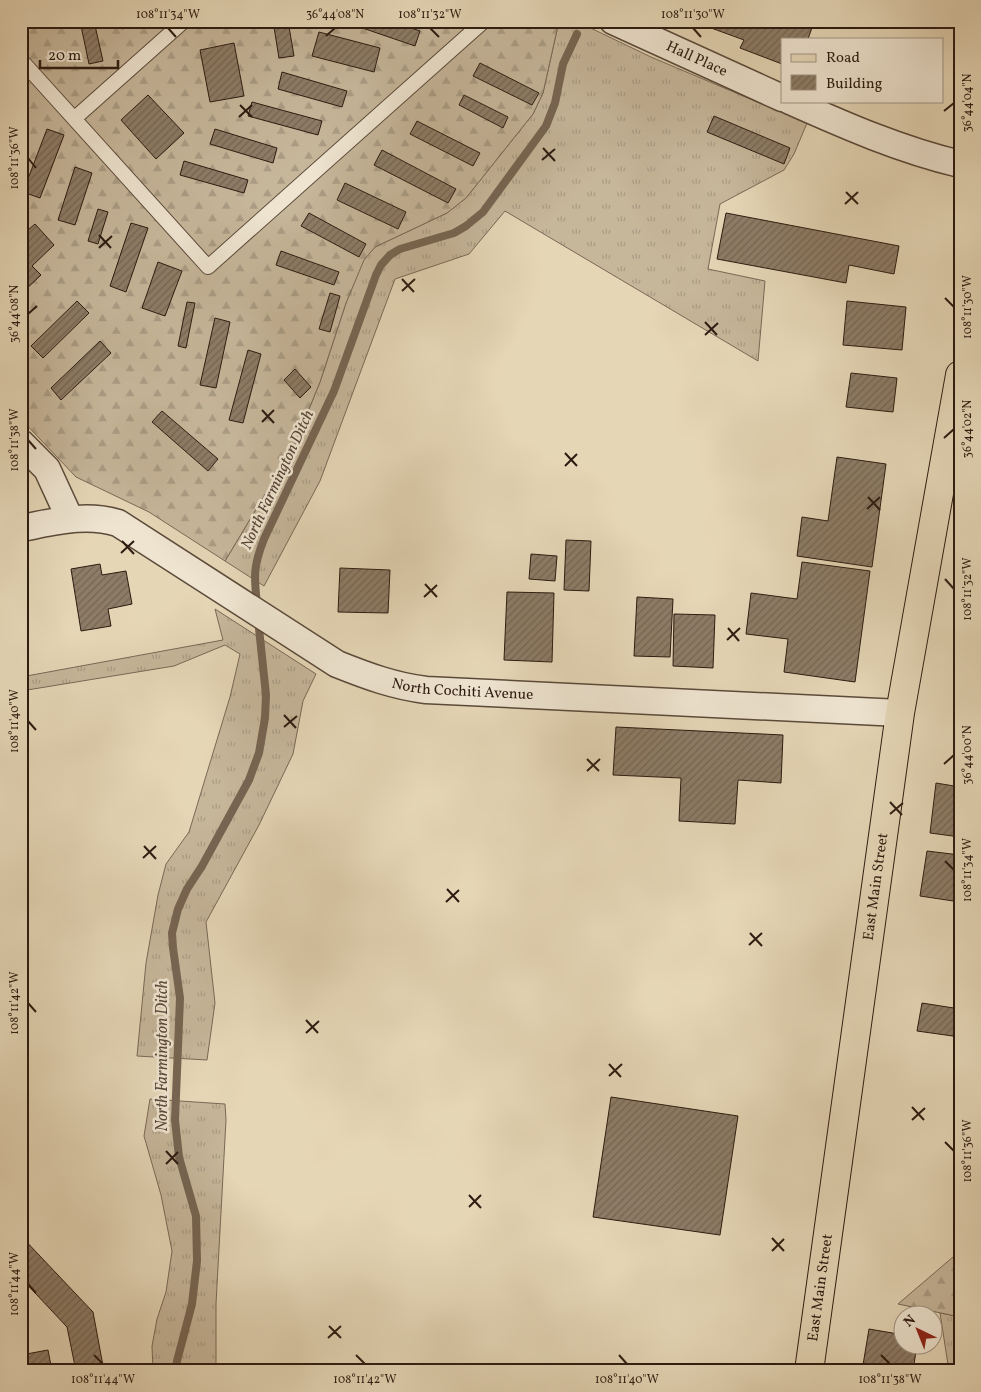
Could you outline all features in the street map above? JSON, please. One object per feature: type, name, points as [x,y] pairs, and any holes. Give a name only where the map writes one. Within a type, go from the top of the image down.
[{"type":"main road","name":"East Main Street","points":[[809,1371],[900,713],[960,375]]},
{"type":"street","name":"Hall Place","points":[[613,21],[781,98]]},
{"type":"street","points":[[792,102],[868,135],[938,159],[960,164]]},
{"type":"street","points":[[21,443],[47,469],[70,519]]},
{"type":"street","name":"North Cochiti Avenue","points":[[21,528],[70,519],[101,518],[118,524],[337,664],[373,679],[401,687],[426,690],[900,713]]},
{"type":"lane","points":[[75,118],[184,21]]},
{"type":"lane","points":[[21,60],[208,267],[484,21]]},
{"type":"green space","points":[[21,21],[559,21],[543,93],[533,114],[466,198],[447,213],[375,247],[364,260],[346,303],[320,382],[294,446],[225,561],[149,512],[76,477],[21,419]]},
{"type":"green space","points":[[559,21],[576,21],[651,57],[807,123],[794,154],[784,170],[720,204],[708,269],[765,281],[758,361],[505,211],[469,254],[395,279],[320,481],[264,586],[225,561],[294,446],[320,382],[346,303],[363,260],[375,247],[447,213],[466,198],[533,114],[543,93]]},
{"type":"green space","points":[[215,609],[316,674],[303,701],[293,754],[259,825],[206,922],[215,1003],[207,1060],[137,1056],[146,963],[158,895],[166,864],[189,832],[230,697],[240,654],[225,645],[174,666],[21,691],[21,677],[223,640]]},
{"type":"green space","points":[[150,1099],[225,1104],[226,1120],[216,1304],[216,1371],[153,1371],[152,1346],[157,1319],[166,1292],[172,1251],[161,1195],[144,1136]]},
{"type":"green space","points":[[960,1251],[960,1317],[944,1314],[944,1304],[898,1304]]},
{"type":"green space","points":[[944,1314],[960,1317],[960,1371],[949,1371],[944,1339]]},
{"type":"building","points":[[80,21],[94,21],[103,61],[89,64]]},
{"type":"building","points":[[121,21],[135,21],[136,25],[122,29]]},
{"type":"building","points":[[273,21],[288,21],[294,56],[279,58]]},
{"type":"building","points":[[342,21],[390,21],[420,31],[415,46]]},
{"type":"building","points":[[692,21],[814,22],[808,38],[781,38],[781,64],[740,48],[744,40]]},
{"type":"building","points":[[319,32],[380,48],[374,72],[312,56]]},
{"type":"building","points":[[234,43],[244,96],[210,102],[200,50]]},
{"type":"building","points":[[480,63],[539,93],[532,105],[473,76]]},
{"type":"building","points":[[282,72],[347,91],[342,107],[278,89]]},
{"type":"building","points":[[148,95],[184,133],[156,159],[121,120]]},
{"type":"building","points":[[464,95],[508,117],[503,128],[459,105]]},
{"type":"building","points":[[252,102],[322,121],[318,135],[248,116]]},
{"type":"building","points":[[21,114],[27,117],[21,132]]},
{"type":"building","points":[[714,116],[790,148],[784,164],[707,132]]},
{"type":"building","points":[[417,121],[480,153],[473,166],[410,134]]},
{"type":"building","points":[[47,129],[64,135],[40,198],[23,192]]},
{"type":"building","points":[[215,129],[277,148],[273,163],[210,144]]},
{"type":"building","points":[[382,150],[456,189],[448,203],[374,165]]},
{"type":"building","points":[[184,161],[248,180],[244,193],[180,175]]},
{"type":"building","points":[[75,167],[92,173],[75,225],[58,220]]},
{"type":"building","points":[[345,183],[406,212],[398,229],[337,200]]},
{"type":"building","points":[[98,209],[108,212],[98,244],[88,241]]},
{"type":"building","points":[[309,213],[366,244],[359,257],[301,226]]},
{"type":"building","points":[[726,213],[899,246],[894,274],[849,265],[846,283],[717,259]]},
{"type":"building","points":[[131,223],[148,228],[126,292],[110,286]]},
{"type":"building","points":[[35,224],[54,245],[32,266],[41,275],[21,294],[21,236]]},
{"type":"building","points":[[281,251],[339,272],[334,285],[276,265]]},
{"type":"building","points":[[158,262],[182,271],[165,316],[142,308]]},
{"type":"building","points":[[330,293],[340,296],[330,332],[319,329]]},
{"type":"building","points":[[77,301],[89,313],[43,358],[31,346]]},
{"type":"building","points":[[847,301],[906,307],[902,350],[843,345]]},
{"type":"building","points":[[187,302],[195,303],[186,348],[178,346]]},
{"type":"building","points":[[215,318],[230,322],[216,388],[200,385]]},
{"type":"building","points":[[100,341],[111,353],[61,400],[51,388]]},
{"type":"building","points":[[248,350],[261,354],[243,423],[229,420]]},
{"type":"building","points":[[295,369],[311,387],[300,398],[284,380]]},
{"type":"building","points":[[851,373],[897,378],[893,412],[846,407]]},
{"type":"building","points":[[162,411],[218,459],[208,471],[152,422]]},
{"type":"building","points":[[837,457],[886,464],[872,567],[797,556],[802,517],[828,521]]},
{"type":"building","points":[[566,540],[591,541],[589,591],[564,590]]},
{"type":"building","points":[[531,554],[557,556],[555,581],[529,579]]},
{"type":"building","points":[[802,562],[870,571],[855,682],[784,672],[788,639],[746,634],[751,593],[797,599]]},
{"type":"building","points":[[100,564],[102,575],[126,571],[132,604],[108,609],[111,626],[81,631],[71,569]]},
{"type":"building","points":[[340,568],[390,570],[388,613],[338,612]]},
{"type":"building","points":[[507,592],[554,593],[552,662],[504,660]]},
{"type":"building","points":[[637,597],[673,599],[670,657],[634,656]]},
{"type":"building","points":[[674,614],[715,615],[713,668],[673,666]]},
{"type":"building","points":[[616,727],[783,735],[781,783],[738,780],[735,824],[679,821],[681,778],[613,775]]},
{"type":"building","points":[[936,783],[960,787],[960,837],[930,833]]},
{"type":"building","points":[[927,851],[960,855],[960,902],[920,896]]},
{"type":"building","points":[[922,1003],[960,1009],[960,1037],[917,1031]]},
{"type":"building","points":[[611,1097],[738,1116],[720,1235],[593,1217]]},
{"type":"building","points":[[21,1236],[93,1312],[104,1371],[76,1371],[67,1327],[21,1278]]},
{"type":"building","points":[[869,1329],[894,1333],[894,1354],[916,1354],[913,1371],[862,1371]]},
{"type":"building","points":[[48,1350],[52,1371],[21,1371],[21,1355]]},
{"type":"waterway","name":"North Farmington Ditch","points":[[257,605],[255,572],[260,549],[334,391],[381,265],[390,255],[400,249],[454,233],[483,212],[546,126],[555,103],[563,64],[577,34]]},
{"type":"waterway","name":"North Farmington Ditch","points":[[176,1371],[192,1304],[197,1261],[196,1216],[179,1157],[175,1120],[180,998],[172,933],[178,909],[187,889],[202,866],[249,780],[259,753],[265,718],[266,695],[258,619]]}]
